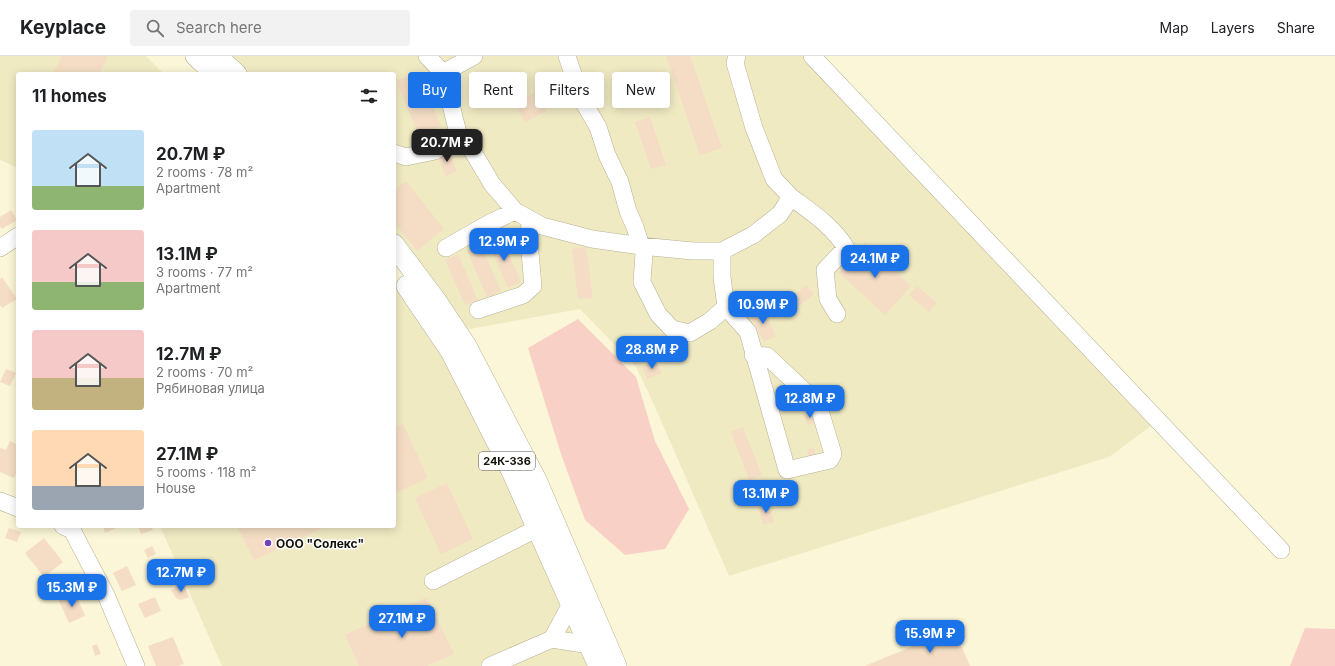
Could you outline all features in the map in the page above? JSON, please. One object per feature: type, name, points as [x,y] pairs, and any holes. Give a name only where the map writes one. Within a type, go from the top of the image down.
[{"type":"main road","points":[[196,56],[214,72]]},
{"type":"main road","points":[[216,56],[234,72]]},
{"type":"main road","name":"24К-336","points":[[396,248],[436,301],[466,346],[536,480],[616,666]]},
{"type":"main road","name":"24К-336","points":[[396,270],[419,301],[451,351],[512,471],[599,666]]},
{"type":"street","points":[[427,56],[442,72]]},
{"type":"street","points":[[445,72],[474,56]]},
{"type":"street","points":[[567,56],[582,98],[598,127],[607,155],[620,182],[628,211],[644,253],[642,282],[658,314],[672,329],[690,332],[710,322],[726,307]]},
{"type":"street","points":[[737,56],[735,63],[754,128],[774,179],[791,197],[817,216],[838,236],[846,248],[825,270],[828,299],[837,314]]},
{"type":"street","points":[[812,56],[1281,550]]},
{"type":"street","points":[[452,108],[458,132],[473,152],[492,184],[515,211],[542,226],[592,239],[641,246],[693,251],[722,250],[753,235],[780,214],[791,197]]},
{"type":"street","points":[[396,154],[406,157],[435,150],[458,132]]},
{"type":"street","points":[[446,248],[488,224],[515,211]]},
{"type":"street","points":[[478,310],[523,295],[534,286],[529,241],[530,220]]},
{"type":"street","points":[[0,248],[16,237]]},
{"type":"street","points":[[722,250],[722,276],[726,307],[748,332],[754,355],[787,470],[830,460],[833,454],[818,404],[767,356],[754,355]]},
{"type":"street","points":[[0,501],[16,507]]},
{"type":"street","points":[[68,528],[72,530],[106,595],[136,666]]},
{"type":"street","points":[[433,581],[538,528]]},
{"type":"street","points":[[552,639],[571,604]]},
{"type":"street","points":[[490,666],[552,639],[590,645]]},
{"type":"shaded area","points":[[0,56],[146,56],[162,72],[16,72],[16,167],[0,160]]},
{"type":"shaded area","points":[[221,56],[823,56],[1159,420],[1109,457],[729,576],[636,367],[580,309],[464,330],[396,246],[396,72],[239,72]]},
{"type":"shaded area","points":[[396,286],[448,360],[517,495],[590,666],[222,666],[161,528],[396,528]]},
{"type":"shaded area","points":[[578,319],[636,377],[655,441],[689,509],[665,549],[625,555],[585,520],[561,454],[528,348]]},
{"type":"shaded area","points":[[1305,628],[1335,629],[1335,666],[1290,666]]},
{"type":"building","points":[[62,56],[108,56],[100,72],[54,72]]},
{"type":"building","points":[[666,56],[690,56],[722,148],[700,155]]},
{"type":"building","points":[[408,76],[408,108],[433,108],[441,126],[419,135],[396,81]]},
{"type":"building","points":[[535,93],[535,108],[544,108],[546,111],[525,122],[518,108],[527,108],[527,97]]},
{"type":"building","points":[[650,117],[666,165],[651,169],[635,122]]},
{"type":"building","points":[[428,133],[433,145],[424,148],[419,136]]},
{"type":"building","points":[[448,150],[457,171],[446,176],[437,155]]},
{"type":"building","points":[[406,181],[444,229],[417,251],[396,225],[396,188]]},
{"type":"building","points":[[11,210],[16,221],[2,229],[0,227],[0,217]]},
{"type":"building","points":[[501,236],[521,282],[508,288],[488,242]]},
{"type":"building","points":[[865,243],[911,286],[885,315],[838,272]]},
{"type":"building","points":[[481,245],[501,291],[487,297],[467,251]]},
{"type":"building","points":[[586,247],[593,298],[578,299],[572,249]]},
{"type":"building","points":[[458,254],[478,300],[465,305],[445,260]]},
{"type":"building","points":[[2,277],[16,298],[16,300],[2,308],[0,305],[0,279]]},
{"type":"building","points":[[806,285],[814,294],[799,306],[792,297]]},
{"type":"building","points":[[917,286],[937,303],[929,312],[909,295]]},
{"type":"building","points":[[762,308],[776,336],[764,342],[750,315]]},
{"type":"building","points":[[656,361],[662,373],[647,379],[642,367]]},
{"type":"building","points":[[6,369],[16,373],[10,386],[0,382]]},
{"type":"building","points":[[812,414],[815,422],[808,425],[804,417]]},
{"type":"building","points":[[403,424],[428,478],[396,493],[396,427]]},
{"type":"building","points":[[743,427],[762,476],[749,480],[731,432]]},
{"type":"building","points":[[10,441],[16,444],[16,474],[14,478],[0,472],[0,448],[6,450]]},
{"type":"building","points":[[814,448],[816,457],[809,458],[807,450]]},
{"type":"building","points":[[447,483],[473,539],[441,554],[415,498]]},
{"type":"building","points":[[768,502],[774,522],[763,525],[758,505]]},
{"type":"building","points":[[9,528],[21,532],[17,542],[5,538]]},
{"type":"building","points":[[104,528],[116,528],[105,533]]},
{"type":"building","points":[[139,528],[152,528],[153,530],[141,534]]},
{"type":"building","name":"ООО \"Солекс\"","points":[[238,528],[323,528],[254,560]]},
{"type":"building","points":[[44,538],[63,562],[44,577],[25,553]]},
{"type":"building","points":[[152,546],[156,554],[148,558],[144,550]]},
{"type":"building","points":[[127,566],[136,585],[122,591],[113,573]]},
{"type":"building","points":[[74,575],[76,580],[65,584],[63,579]]},
{"type":"building","points":[[184,584],[189,597],[181,600],[176,598],[171,590]]},
{"type":"building","points":[[76,594],[85,616],[69,623],[59,601]]},
{"type":"building","points":[[155,597],[161,611],[145,618],[138,604]]},
{"type":"building","points":[[427,597],[454,654],[427,666],[359,666],[345,635]]},
{"type":"building","points":[[954,629],[970,666],[865,666]]},
{"type":"building","points":[[173,637],[184,664],[178,666],[156,666],[148,646]]},
{"type":"building","points":[[97,644],[101,654],[95,656],[92,646]]},
{"type":"place","name":"ООО \"Солекс\"","points":[[268,543]]}]
